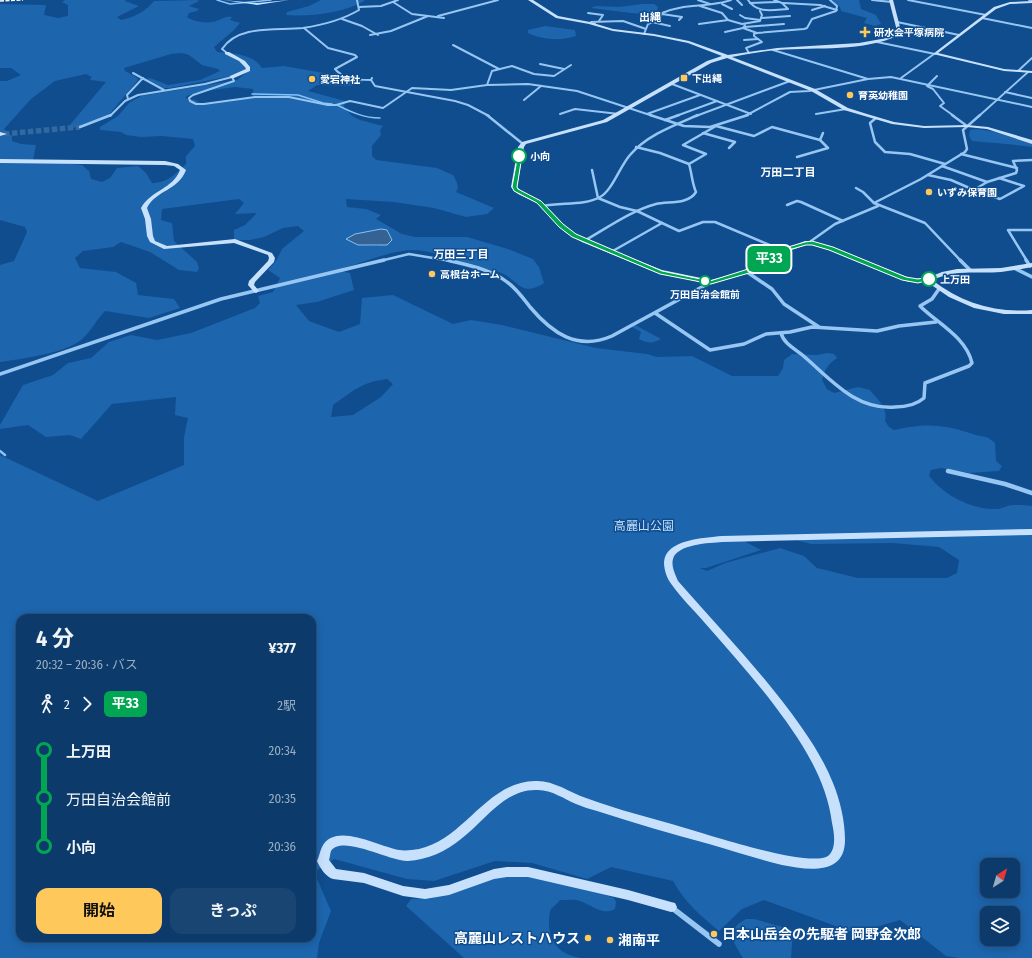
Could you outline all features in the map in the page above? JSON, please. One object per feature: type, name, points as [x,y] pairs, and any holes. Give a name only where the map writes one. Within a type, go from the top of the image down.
[{"type":"street","points":[[225,0],[249,4],[265,4],[287,0]]},
{"type":"street","points":[[80,127],[110,116],[128,99],[146,92],[205,84],[242,74],[248,70],[248,64],[227,54],[222,48],[224,44],[236,36],[260,31],[304,28],[341,19],[359,10],[357,0]]},
{"type":"street","points":[[359,7],[381,6],[398,0]]},
{"type":"street","points":[[393,2],[406,11],[428,16],[438,16],[498,0]]},
{"type":"street","points":[[530,0],[557,17],[613,30],[689,42],[813,90],[846,109],[876,118],[924,127],[967,126],[995,129],[1032,142]]},
{"type":"street","points":[[698,0],[712,5]]},
{"type":"street","points":[[644,34],[648,24],[660,19],[665,11],[722,4],[731,0]]},
{"type":"street","points":[[737,0],[742,5]]},
{"type":"street","points":[[725,32],[759,22],[762,13],[750,4],[748,0]]},
{"type":"street","points":[[774,0],[782,3],[827,6],[830,9],[837,10]]},
{"type":"street","points":[[830,0],[837,6],[837,10]]},
{"type":"street","points":[[522,144],[605,122],[709,62],[726,57],[772,50],[888,40],[898,34],[899,31],[892,1],[872,0]]},
{"type":"street","points":[[908,0],[1032,28]]},
{"type":"street","points":[[901,78],[995,8],[1006,4],[1031,1]]},
{"type":"street","points":[[750,4],[778,2]]},
{"type":"street","points":[[760,11],[788,9],[782,3]]},
{"type":"street","points":[[722,4],[732,9]]},
{"type":"street","points":[[700,6],[722,13],[728,20],[757,33],[804,29],[807,28],[812,19],[837,10]]},
{"type":"street","points":[[812,10],[827,6]]},
{"type":"street","points":[[588,13],[603,14],[599,20]]},
{"type":"street","points":[[662,14],[682,17],[679,20]]},
{"type":"street","points":[[740,15],[745,18],[761,19],[790,16]]},
{"type":"street","points":[[370,36],[404,27],[428,16]]},
{"type":"street","points":[[438,16],[444,18]]},
{"type":"street","points":[[341,19],[362,26],[378,35]]},
{"type":"street","points":[[595,25],[591,22],[599,20],[609,22],[623,21],[646,28]]},
{"type":"street","points":[[699,24],[728,20]]},
{"type":"street","points":[[651,22],[670,26]]},
{"type":"street","points":[[897,22],[959,35]]},
{"type":"street","points":[[744,27],[784,24]]},
{"type":"street","points":[[304,28],[328,48],[355,55],[357,57],[335,69],[339,74],[343,76],[372,79],[375,86],[405,93],[448,99],[478,109],[522,144]]},
{"type":"street","points":[[749,53],[746,48],[762,42],[754,36],[754,34],[757,33]]},
{"type":"street","points":[[744,40],[758,39]]},
{"type":"street","points":[[877,42],[1004,70],[1030,72]]},
{"type":"street","points":[[453,45],[500,69]]},
{"type":"street","points":[[772,50],[868,80]]},
{"type":"street","points":[[1018,72],[1032,58]]},
{"type":"street","points":[[540,64],[564,69]]},
{"type":"street","points":[[487,85],[492,71],[512,66],[534,74],[554,76],[571,65]]},
{"type":"street","points":[[874,203],[927,175],[962,154],[967,149],[963,130],[1005,92],[1030,72]]},
{"type":"street","points":[[134,73],[164,90]]},
{"type":"street","points":[[927,84],[937,76]]},
{"type":"street","points":[[232,77],[234,81],[188,98],[196,104],[204,104],[255,97],[289,97],[336,105],[350,101],[383,108],[412,88],[419,87],[451,90],[487,85],[542,85],[577,91],[677,124],[691,127],[716,126],[754,136],[772,127],[820,140],[828,148],[797,157]]},
{"type":"street","points":[[690,164],[706,154],[683,145],[716,126],[751,114],[787,93],[892,77],[1032,107]]},
{"type":"street","points":[[128,99],[127,95],[143,78]]},
{"type":"street","points":[[544,206],[575,203],[598,198],[605,194],[628,155],[636,147],[677,124],[726,104],[790,81]]},
{"type":"street","points":[[672,84],[751,114]]},
{"type":"street","points":[[927,84],[926,86],[933,89],[944,103],[940,106],[967,126]]},
{"type":"street","points":[[524,100],[542,85]]},
{"type":"street","points":[[1005,92],[1032,98]]},
{"type":"street","points":[[647,114],[700,95]]},
{"type":"street","points":[[665,120],[717,101]]},
{"type":"street","points":[[560,114],[575,108],[619,114]]},
{"type":"street","points":[[816,114],[846,109]]},
{"type":"street","points":[[876,118],[870,123],[875,142],[885,152],[910,154],[945,164]]},
{"type":"street","points":[[703,133],[735,142],[729,148]]},
{"type":"street","points":[[820,140],[823,133]]},
{"type":"street","points":[[522,144],[514,187],[520,193],[544,206],[567,231],[584,241],[660,272],[711,282]]},
{"type":"street","points":[[636,147],[660,153],[690,164]]},
{"type":"street","points":[[962,154],[1016,168]]},
{"type":"street","points":[[974,190],[987,182],[1016,173],[1016,168],[1013,161],[1032,160]]},
{"type":"street","points":[[0,161],[165,163],[180,167],[183,170],[178,180],[166,190],[149,200],[144,208],[148,219],[150,236],[153,242],[166,248],[235,241],[270,254],[272,258],[271,262],[252,281],[251,285],[256,291]]},
{"type":"street","points":[[584,241],[637,211],[656,204],[688,199],[694,196],[696,192],[692,182],[690,164]]},
{"type":"street","points":[[942,166],[987,182]]},
{"type":"street","points":[[592,170],[598,198]]},
{"type":"street","points":[[927,175],[951,180],[1000,199],[1024,186],[999,178]]},
{"type":"street","points":[[856,188],[863,192],[878,206],[915,218],[925,223],[970,270]]},
{"type":"street","points":[[598,198],[620,208],[637,211],[679,231],[702,222],[715,222],[784,251]]},
{"type":"street","points":[[787,205],[797,201],[801,202],[843,221]]},
{"type":"street","points":[[812,243],[811,241],[835,224],[878,206]]},
{"type":"street","points":[[611,252],[662,224]]},
{"type":"street","points":[[0,374],[193,308],[256,291],[416,254],[425,254],[500,277],[507,281],[537,316],[551,328],[568,338],[580,341],[598,341],[621,331],[711,282],[747,272],[784,251],[805,243],[812,243],[831,249],[911,281],[928,280],[950,272],[1031,266],[1008,230],[1032,230]]},
{"type":"street","points":[[1014,268],[1032,277]]},
{"type":"street","points":[[747,272],[772,289],[784,304],[819,327]]},
{"type":"street","points":[[928,280],[939,289],[988,311],[1006,314],[1032,312]]},
{"type":"street","points":[[781,333],[782,339],[852,398],[864,403],[895,408],[921,402],[924,398],[925,383],[969,366],[972,363],[972,358],[966,346],[936,322],[920,306],[932,299],[939,289]]},
{"type":"street","points":[[654,313],[710,350],[744,344],[766,334],[819,327],[845,330],[877,331],[899,326],[936,322]]},
{"type":"street","points":[[948,471],[1005,484],[1032,493]]},
{"type":"street","points":[[718,944],[671,907],[542,875],[517,871],[494,874],[437,893],[413,893],[402,891],[364,878],[333,874],[322,861],[323,855],[331,844],[344,840],[357,841],[403,856],[426,853],[446,844],[462,832],[509,790],[534,784],[545,786],[577,800],[614,813],[760,854],[792,862],[826,862],[834,858],[840,848],[833,797],[822,770],[776,699],[674,582],[670,575],[668,566],[669,558],[673,551],[686,543],[722,539],[1032,532]]},
{"type":"green space","name":"高麗山公園","points":[[65,0],[126,0],[125,1],[139,6],[117,17],[121,20],[139,14],[154,1],[197,0],[199,1],[189,6],[199,9],[189,13],[187,17],[190,19],[209,22],[226,17],[232,17],[230,20],[240,23],[214,47],[217,52],[248,57],[258,63],[262,68],[284,66],[363,80],[362,83],[351,86],[317,85],[308,91],[345,101],[344,107],[352,116],[360,120],[383,126],[380,130],[381,135],[372,146],[372,156],[376,160],[437,168],[453,175],[458,186],[456,192],[494,208],[487,214],[466,217],[434,208],[394,202],[346,199],[347,207],[366,209],[381,215],[376,219],[402,234],[415,237],[467,237],[508,249],[533,259],[539,267],[544,283],[530,289],[525,288],[506,275],[497,271],[481,269],[432,253],[412,250],[402,251],[387,254],[343,268],[345,272],[350,273],[354,290],[317,302],[296,305],[309,321],[339,332],[360,324],[362,298],[393,295],[453,324],[471,320],[502,325],[596,348],[647,354],[657,357],[692,356],[732,376],[778,376],[783,368],[784,360],[792,354],[834,354],[837,358],[827,367],[822,380],[827,389],[834,393],[858,387],[870,390],[884,408],[886,416],[885,421],[889,427],[894,430],[915,426],[943,426],[987,437],[992,440],[995,443],[996,461],[1002,466],[999,471],[969,473],[941,468],[931,470],[929,476],[943,490],[960,500],[978,507],[998,509],[1011,505],[1032,506],[1032,958],[959,958],[946,956],[900,920],[852,932],[764,900],[742,909],[719,931],[699,914],[683,896],[673,881],[611,867],[587,879],[532,863],[495,861],[434,881],[407,879],[334,859],[316,871],[316,614],[16,614],[16,942],[316,942],[316,877],[331,911],[319,943],[317,958],[0,958],[0,455],[98,501],[184,465],[184,437],[188,418],[175,415],[176,397],[112,404],[81,439],[70,435],[46,437],[28,425],[0,429],[0,425],[23,385],[53,375],[68,363],[91,358],[109,342],[131,335],[157,340],[191,333],[255,308],[260,303],[258,296],[273,292],[280,278],[268,270],[276,261],[282,249],[304,231],[298,226],[283,228],[264,237],[250,240],[234,240],[234,230],[245,225],[257,213],[235,214],[244,203],[239,199],[162,209],[161,220],[172,223],[174,241],[197,262],[199,268],[197,272],[179,270],[150,252],[121,242],[113,247],[83,251],[75,258],[80,268],[116,272],[136,283],[138,295],[174,299],[180,308],[149,318],[105,311],[85,337],[74,345],[42,355],[0,362],[0,265],[14,261],[27,232],[25,227],[0,220],[0,81],[7,81],[21,75],[11,68],[0,68],[0,4],[46,5],[44,15],[58,18],[68,16],[68,5],[62,2]],"holes":[[[182,53],[189,55],[202,65],[218,69],[220,71],[200,80],[168,85],[150,78],[147,79],[163,88],[170,88],[246,73],[237,80],[141,96],[129,103],[118,116],[100,127],[100,130],[121,132],[126,135],[141,137],[162,136],[193,139],[195,146],[186,156],[186,164],[167,180],[152,183],[146,173],[138,166],[117,168],[110,178],[102,182],[91,179],[89,171],[82,165],[33,160],[36,145],[21,144],[12,141],[12,136],[4,129],[31,99],[55,81],[86,74],[92,77],[90,79],[91,80],[106,82],[69,126],[73,128],[107,117],[138,80],[136,77],[125,71],[124,68],[171,54]],[[235,87],[253,89],[253,98],[203,105],[195,100],[185,98],[198,92]],[[361,233],[379,246],[358,245],[347,239],[355,234]],[[387,379],[393,384],[381,397],[353,415],[331,417],[333,405],[352,391],[371,382]],[[792,539],[811,544],[893,543],[939,547],[959,560],[957,573],[947,578],[858,578],[817,568],[804,556],[780,548],[725,563],[707,571],[700,568],[706,568],[761,550],[744,541]]]},
{"type":"green space","points":[[321,0],[364,1],[347,9],[316,15],[286,15],[287,12],[309,6]]},
{"type":"green space","points":[[832,0],[859,0],[861,9],[876,15],[881,24],[875,26],[864,23],[867,18],[841,11],[840,7]]},
{"type":"green space","points":[[654,4],[658,7],[656,15],[591,8],[596,6],[619,7]]},
{"type":"green space","points":[[545,26],[575,30],[576,36],[565,39],[552,39],[539,37],[528,33],[528,30]]},
{"type":"green space","points":[[976,129],[997,132],[1032,144],[1032,147],[972,141],[969,136],[970,130]]},
{"type":"green space","points":[[635,325],[661,339],[655,342],[650,342],[639,339],[641,332],[632,327]]},
{"type":"green space","points":[[523,874],[590,889],[614,898],[616,902],[615,909],[610,911],[601,911],[580,901],[573,900],[560,900],[551,909],[549,915],[549,925],[554,943],[562,951],[581,958],[464,958],[406,906],[411,899],[431,898],[497,877]]},
{"type":"green space","points":[[746,919],[754,919],[793,930],[791,958],[743,958],[734,942],[733,932],[739,923]]},
{"type":"shaded area","points":[[381,229],[387,230],[392,240],[387,245],[358,245],[346,239],[355,234]]},
{"type":"waterway","points":[[217,0],[230,4],[271,0]]},
{"type":"waterway","points":[[252,94],[298,95],[323,103],[332,104]]},
{"type":"waterway","points":[[337,105],[363,116],[380,118]]},
{"type":"waterway","points":[[0,451],[5,455]]},
{"type":"tunnel","points":[[4,134],[80,127]]},
{"type":"railway","points":[[0,1],[23,0]]},
{"type":"bus line","name":"平33","points":[[519,156],[514,187],[516,190],[539,202],[561,226],[574,236],[633,262],[660,272],[711,282],[747,272],[790,248],[805,243],[812,243],[831,249],[904,279],[918,281],[929,279]]},
{"type":"place","name":"研水会平塚病院","points":[[865,32]]},
{"type":"place","name":"下出縄","points":[[684,78]]},
{"type":"place","name":"愛宕神社","points":[[312,79]]},
{"type":"place","name":"育英幼稚園","points":[[850,95]]},
{"type":"place","name":"小向","points":[[519,156]]},
{"type":"place","name":"いずみ保育園","points":[[929,192]]},
{"type":"place","name":"高根台ホーム","points":[[432,274]]},
{"type":"place","name":"上万田","points":[[929,279]]},
{"type":"place","name":"万田自治会館前","points":[[705,281]]},
{"type":"place","name":"日本山岳会の先駆者 岡野金次郎","points":[[714,934]]},
{"type":"place","name":"高麗山レストハウス","points":[[588,938]]},
{"type":"place","name":"湘南平","points":[[610,940]]},
{"type":"district","name":"出縄","points":[[650,17]]},
{"type":"district","name":"万田二丁目","points":[[788,172]]},
{"type":"district","name":"万田三丁目","points":[[461,254]]}]
